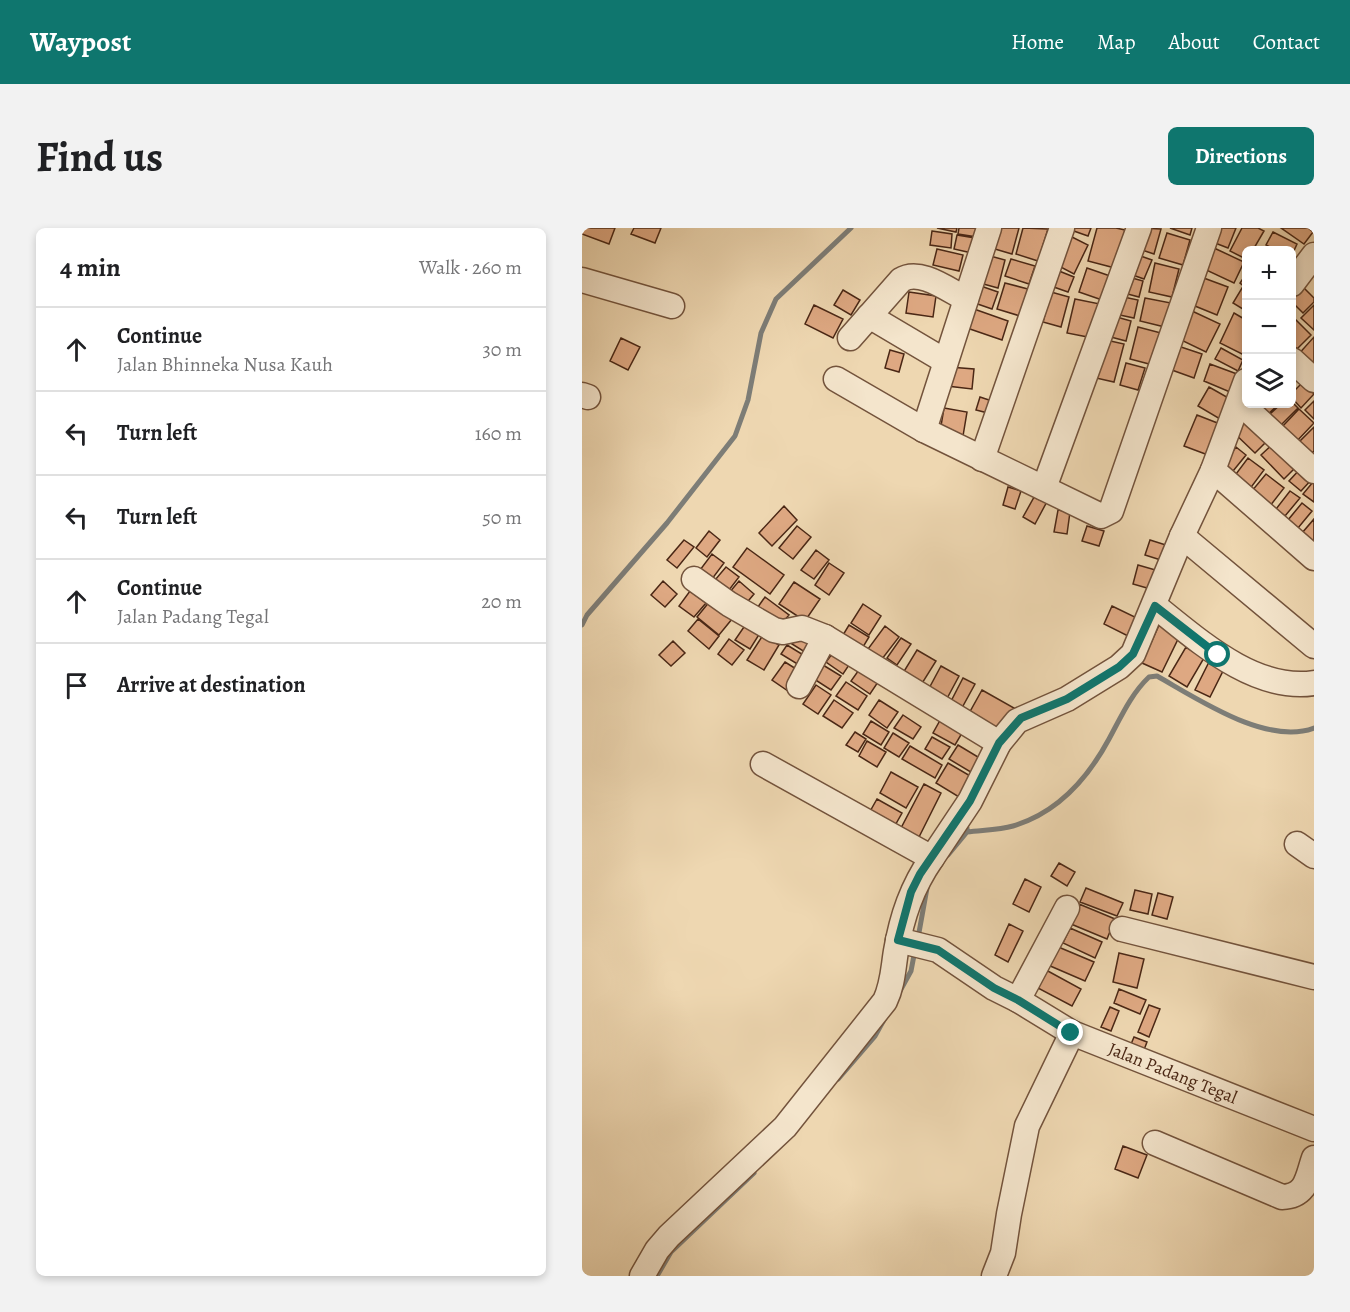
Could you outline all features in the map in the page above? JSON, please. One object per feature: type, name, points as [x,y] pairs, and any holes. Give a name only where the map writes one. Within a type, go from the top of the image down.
[{"type":"street","points":[[924,430],[989,228]]},
{"type":"street","points":[[982,459],[1062,228]]},
{"type":"street","points":[[1044,488],[1139,228]]},
{"type":"street","points":[[836,380],[924,430],[1101,516],[1111,511],[1209,228]]},
{"type":"street","points":[[1301,282],[1314,255]]},
{"type":"street","points":[[850,338],[901,280],[913,275],[966,299]]},
{"type":"street","points":[[582,280],[672,306]]},
{"type":"street","points":[[869,316],[945,361]]},
{"type":"street","points":[[1296,364],[1314,380]]},
{"type":"street","points":[[642,1276],[657,1250],[669,1236],[785,1127],[885,1001],[892,986],[911,892],[920,874],[970,801],[999,743],[1021,718],[1067,699],[1119,667],[1133,654],[1155,606],[1182,536],[1213,470],[1242,394]]},
{"type":"street","points":[[1258,408],[1314,471]]},
{"type":"street","points":[[1213,470],[1314,558]]},
{"type":"street","points":[[1182,536],[1314,646]]},
{"type":"street","points":[[694,579],[729,604],[774,630],[783,632],[802,628],[825,637],[999,743]]},
{"type":"street","points":[[1155,606],[1218,655],[1237,666],[1274,680],[1314,683]]},
{"type":"street","points":[[799,686],[825,637]]},
{"type":"street","points":[[763,764],[932,858]]},
{"type":"street","points":[[1022,994],[1067,908]]},
{"type":"street","points":[[1122,929],[1314,977]]},
{"type":"street","name":"Jalan Padang Tegal","points":[[900,940],[932,948],[994,988],[1022,994],[1071,1033],[1314,1129]]},
{"type":"street","points":[[994,1276],[1004,1253],[1011,1204],[1027,1126],[1071,1033]]},
{"type":"street","points":[[1155,1143],[1282,1197],[1294,1197],[1302,1190],[1314,1158]]},
{"type":"building","points":[[582,228],[615,228],[609,244],[582,234]]},
{"type":"building","points":[[634,228],[661,228],[655,243],[631,234]]},
{"type":"building","points":[[937,228],[957,228],[956,232]]},
{"type":"building","points":[[959,228],[979,228],[977,237],[958,234]]},
{"type":"building","points":[[994,228],[1019,228],[1012,254],[988,247]]},
{"type":"building","points":[[1023,228],[1048,229],[1038,261],[1016,254]]},
{"type":"building","points":[[1072,228],[1091,228],[1088,236],[1071,230]]},
{"type":"building","points":[[1097,228],[1125,230],[1115,268],[1088,261]]},
{"type":"building","points":[[1142,228],[1161,229],[1154,254],[1136,248]]},
{"type":"building","points":[[1170,228],[1192,228],[1190,235]]},
{"type":"building","points":[[1215,228],[1236,228],[1228,248],[1210,241]]},
{"type":"building","points":[[1242,228],[1258,228],[1264,231],[1255,246],[1242,246],[1242,257],[1230,251]]},
{"type":"building","points":[[1281,228],[1308,228],[1313,232],[1304,244]]},
{"type":"building","points":[[932,231],[952,234],[951,248],[930,245]]},
{"type":"building","points":[[1273,232],[1297,244],[1296,246],[1266,245]]},
{"type":"building","points":[[1167,233],[1190,240],[1183,265],[1159,258]]},
{"type":"building","points":[[957,235],[975,238],[972,253],[954,249]]},
{"type":"building","points":[[1068,235],[1088,245],[1074,274],[1053,263]]},
{"type":"building","points":[[1214,248],[1242,261],[1234,283],[1204,269]]},
{"type":"building","points":[[937,249],[963,255],[959,271],[933,265]]},
{"type":"building","points":[[983,254],[1005,260],[998,288],[976,282]]},
{"type":"building","points":[[1135,254],[1152,260],[1144,279],[1127,273]]},
{"type":"building","points":[[1011,259],[1035,266],[1029,284],[1005,276]]},
{"type":"building","points":[[1155,263],[1179,269],[1172,297],[1149,292]]},
{"type":"building","points":[[1087,268],[1113,277],[1105,301],[1079,292]]},
{"type":"building","points":[[1054,269],[1074,277],[1068,292],[1048,285]]},
{"type":"building","points":[[1125,276],[1143,281],[1139,297],[1120,292]]},
{"type":"building","points":[[1201,277],[1228,287],[1217,315],[1190,304]]},
{"type":"building","points":[[1005,283],[1028,289],[1020,316],[997,309]]},
{"type":"building","points":[[975,284],[998,292],[992,309],[969,301]]},
{"type":"building","points":[[1301,285],[1314,298],[1314,302],[1303,313],[1296,306],[1296,291]]},
{"type":"building","points":[[1242,288],[1242,309],[1233,303]]},
{"type":"building","points":[[843,290],[860,300],[851,315],[834,305]]},
{"type":"building","points":[[909,292],[936,296],[933,317],[906,313]]},
{"type":"building","points":[[1051,292],[1069,297],[1061,327],[1043,322]]},
{"type":"building","points":[[1119,296],[1138,300],[1134,318],[1115,314]]},
{"type":"building","points":[[1145,298],[1171,303],[1165,327],[1140,321]]},
{"type":"building","points":[[1075,299],[1100,304],[1093,338],[1067,333]]},
{"type":"building","points":[[814,305],[843,319],[833,338],[805,324]]},
{"type":"building","points":[[1314,305],[1314,330],[1301,318]]},
{"type":"building","points":[[974,309],[1008,321],[1002,340],[967,328]]},
{"type":"building","points":[[1192,311],[1220,324],[1206,352],[1179,339]]},
{"type":"building","points":[[1234,313],[1242,318],[1242,354],[1220,343]]},
{"type":"building","points":[[1113,316],[1131,321],[1126,341],[1107,336]]},
{"type":"building","points":[[1296,320],[1311,335],[1296,348]]},
{"type":"building","points":[[1138,327],[1161,333],[1153,365],[1130,359]]},
{"type":"building","points":[[1314,337],[1314,364],[1296,357]]},
{"type":"building","points":[[621,338],[640,347],[628,370],[610,361]]},
{"type":"building","points":[[1106,340],[1124,344],[1114,382],[1096,378]]},
{"type":"building","points":[[1178,346],[1202,354],[1194,378],[1169,369]]},
{"type":"building","points":[[1221,348],[1242,359],[1242,362],[1238,371],[1215,359]]},
{"type":"building","points":[[890,350],[904,354],[899,372],[885,368]]},
{"type":"building","points":[[1126,363],[1145,368],[1138,390],[1120,385]]},
{"type":"building","points":[[1210,364],[1237,374],[1230,392],[1204,381]]},
{"type":"building","points":[[949,367],[974,369],[972,389],[947,386]]},
{"type":"building","points":[[1303,382],[1314,394],[1301,408],[1296,402],[1296,389]]},
{"type":"building","points":[[1209,387],[1232,400],[1220,419],[1198,406]]},
{"type":"building","points":[[980,397],[992,401],[988,413],[976,410]]},
{"type":"building","points":[[1314,401],[1314,419],[1305,410]]},
{"type":"building","points":[[1296,406],[1298,408],[1280,426],[1269,415],[1277,408],[1296,408]]},
{"type":"building","points":[[944,408],[967,412],[963,436],[940,432]]},
{"type":"building","points":[[1255,408],[1275,408],[1265,417]]},
{"type":"building","points":[[1299,409],[1314,423],[1296,442],[1281,428]]},
{"type":"building","points":[[1197,415],[1220,424],[1208,455],[1184,446]]},
{"type":"building","points":[[1243,418],[1267,441],[1255,453],[1231,430]]},
{"type":"building","points":[[1314,427],[1314,451],[1311,454],[1298,443]]},
{"type":"building","points":[[1274,443],[1297,466],[1284,479],[1261,455]]},
{"type":"building","points":[[1236,447],[1246,455],[1229,476],[1220,469]]},
{"type":"building","points":[[1248,458],[1264,470],[1249,490],[1233,478]]},
{"type":"building","points":[[1301,468],[1313,478],[1301,491],[1289,481]]},
{"type":"building","points":[[1266,474],[1284,488],[1270,506],[1251,492]]},
{"type":"building","points":[[1314,482],[1314,502],[1303,494]]},
{"type":"building","points":[[1008,487],[1021,491],[1015,509],[1003,505]]},
{"type":"building","points":[[1038,490],[1050,496],[1035,524],[1023,517]]},
{"type":"building","points":[[1290,491],[1300,498],[1285,516],[1276,509]]},
{"type":"building","points":[[1302,503],[1312,511],[1298,528],[1288,520]]},
{"type":"building","points":[[784,506],[797,520],[772,546],[759,533]]},
{"type":"building","points":[[1058,510],[1070,512],[1067,534],[1054,532]]},
{"type":"building","points":[[1314,519],[1314,543],[1302,533]]},
{"type":"building","points":[[797,526],[811,537],[793,559],[779,548]]},
{"type":"building","points":[[1087,526],[1104,531],[1099,546],[1082,541]]},
{"type":"building","points":[[709,531],[720,540],[707,557],[696,548]]},
{"type":"building","points":[[684,540],[694,547],[677,568],[667,560]]},
{"type":"building","points":[[1150,540],[1169,546],[1164,561],[1145,555]]},
{"type":"building","points":[[747,548],[784,575],[770,594],[733,567]]},
{"type":"building","points":[[816,550],[829,560],[814,579],[801,570]]},
{"type":"building","points":[[712,554],[724,563],[712,579],[700,570]]},
{"type":"building","points":[[829,563],[844,573],[829,595],[815,585]]},
{"type":"building","points":[[1138,565],[1159,571],[1154,590],[1133,584]]},
{"type":"building","points":[[726,567],[739,577],[729,590],[715,580]]},
{"type":"building","points":[[663,581],[677,594],[665,607],[651,595]]},
{"type":"building","points":[[739,581],[754,594],[744,606],[729,593]]},
{"type":"building","points":[[794,582],[820,599],[805,621],[779,604]]},
{"type":"building","points":[[690,591],[706,603],[694,617],[679,606]]},
{"type":"building","points":[[765,597],[789,615],[779,627],[755,611]]},
{"type":"building","points":[[710,601],[732,619],[719,635],[697,617]]},
{"type":"building","points":[[863,604],[881,616],[869,635],[851,623]]},
{"type":"building","points":[[1112,606],[1139,619],[1130,637],[1104,624]]},
{"type":"building","points":[[698,619],[719,636],[709,649],[688,631]]},
{"type":"building","points":[[746,624],[760,633],[750,649],[735,640]]},
{"type":"building","points":[[849,625],[869,637],[860,652],[840,640]]},
{"type":"building","points":[[1159,625],[1180,635],[1162,672],[1142,663]]},
{"type":"building","points":[[885,626],[899,637],[882,659],[868,649]]},
{"type":"building","points":[[799,632],[815,642],[808,654],[792,644]]},
{"type":"building","points":[[763,635],[779,645],[764,670],[747,660]]},
{"type":"building","points":[[901,638],[911,644],[897,665],[887,658]]},
{"type":"building","points":[[729,639],[744,650],[732,665],[718,654]]},
{"type":"building","points":[[673,641],[685,653],[671,666],[659,655]]},
{"type":"building","points":[[787,645],[805,656],[799,665],[781,654]]},
{"type":"building","points":[[1186,647],[1204,658],[1187,687],[1169,676]]},
{"type":"building","points":[[835,650],[851,662],[843,674],[826,662]]},
{"type":"building","points":[[917,650],[936,661],[921,685],[903,673]]},
{"type":"building","points":[[785,662],[801,672],[788,691],[772,680]]},
{"type":"building","points":[[1209,662],[1224,669],[1210,697],[1195,690]]},
{"type":"building","points":[[823,665],[841,676],[831,690],[814,679]]},
{"type":"building","points":[[941,666],[959,676],[944,704],[926,694]]},
{"type":"building","points":[[861,667],[880,679],[870,694],[851,681]]},
{"type":"building","points":[[963,678],[975,684],[958,715],[947,709]]},
{"type":"building","points":[[846,682],[867,696],[858,710],[836,696]]},
{"type":"building","points":[[816,685],[831,695],[818,714],[803,704]]},
{"type":"building","points":[[982,690],[1014,708],[1000,735],[967,717]]},
{"type":"building","points":[[834,700],[853,713],[842,728],[823,716]]},
{"type":"building","points":[[879,700],[898,712],[887,728],[869,715]]},
{"type":"building","points":[[903,715],[921,727],[913,739],[894,728]]},
{"type":"building","points":[[943,715],[965,728],[955,745],[933,733]]},
{"type":"building","points":[[871,721],[889,732],[881,745],[863,734]]},
{"type":"building","points":[[855,732],[866,739],[858,752],[846,745]]},
{"type":"building","points":[[893,733],[909,743],[899,757],[884,748]]},
{"type":"building","points":[[932,737],[950,747],[942,759],[925,749]]},
{"type":"building","points":[[867,741],[886,752],[877,767],[859,756]]},
{"type":"building","points":[[958,745],[983,760],[974,774],[949,759]]},
{"type":"building","points":[[910,746],[942,765],[935,778],[902,759]]},
{"type":"building","points":[[948,763],[972,777],[959,797],[936,783]]},
{"type":"building","points":[[891,772],[918,787],[906,808],[880,793]]},
{"type":"building","points":[[924,784],[941,793],[918,839],[900,830]]},
{"type":"building","points":[[877,799],[902,813],[893,829],[868,815]]},
{"type":"building","points":[[1059,863],[1075,872],[1067,886],[1051,876]]},
{"type":"building","points":[[1025,879],[1041,887],[1029,912],[1013,904]]},
{"type":"building","points":[[1086,888],[1123,903],[1117,916],[1080,902]]},
{"type":"building","points":[[1135,890],[1152,894],[1148,914],[1130,910]]},
{"type":"building","points":[[1158,893],[1173,897],[1167,919],[1152,915]]},
{"type":"building","points":[[1079,904],[1115,919],[1107,939],[1071,924]]},
{"type":"building","points":[[1009,924],[1023,931],[1008,962],[995,955]]},
{"type":"building","points":[[1070,928],[1102,942],[1095,958],[1063,943]]},
{"type":"building","points":[[1056,946],[1094,962],[1085,981],[1048,965]]},
{"type":"building","points":[[1119,953],[1144,959],[1137,988],[1113,982]]},
{"type":"building","points":[[1046,970],[1081,989],[1072,1006],[1036,987]]},
{"type":"building","points":[[1119,989],[1146,1000],[1140,1014],[1114,1003]]},
{"type":"building","points":[[1149,1005],[1160,1009],[1149,1037],[1138,1032]]},
{"type":"building","points":[[1110,1007],[1119,1011],[1111,1031],[1101,1027]]},
{"type":"building","points":[[1134,1037],[1147,1042],[1142,1055],[1129,1049]]},
{"type":"building","points":[[1123,1146],[1147,1155],[1138,1178],[1115,1169]]},
{"type":"waterway","points":[[582,625],[587,615],[667,523],[735,436],[748,400],[761,333],[776,299],[851,228]]},
{"type":"waterway","points":[[967,832],[1013,826],[1029,820],[1044,812],[1070,792],[1101,753],[1132,698],[1149,677],[1157,676],[1212,707],[1254,726],[1275,731],[1295,732],[1314,728]]},
{"type":"waterway","points":[[948,855],[967,832],[967,828]]},
{"type":"waterway","points":[[918,938],[927,888]]},
{"type":"waterway","points":[[900,991],[911,971],[915,950]]},
{"type":"waterway","points":[[838,1079],[875,1036],[885,1018]]},
{"type":"waterway","points":[[657,1276],[671,1252],[754,1173]]},
{"type":"route","points":[[1071,1033],[994,988],[938,950],[898,940],[911,892],[920,874],[970,801],[999,743],[1017,721],[1026,715],[1067,699],[1119,667],[1133,654],[1155,606],[1218,655]]}]
